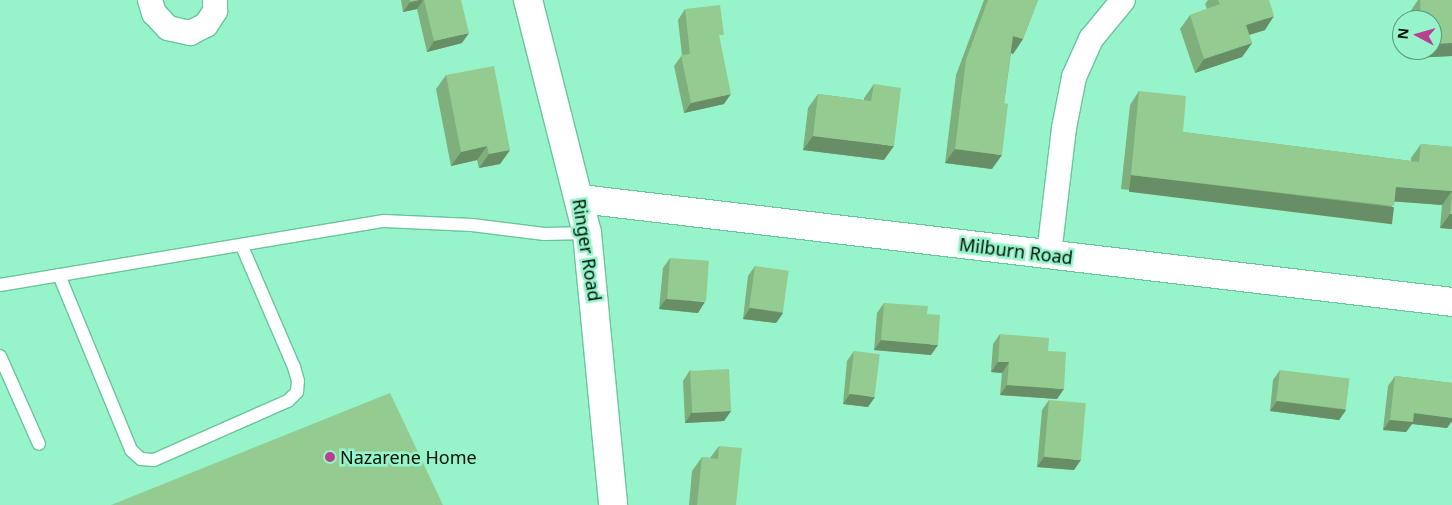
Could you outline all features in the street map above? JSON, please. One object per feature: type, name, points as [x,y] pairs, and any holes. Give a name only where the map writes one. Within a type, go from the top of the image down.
[{"type":"street","points":[[150,0],[154,13],[168,28],[190,33],[206,25],[215,11],[215,0]]},
{"type":"street","name":"Ringer Road","points":[[528,0],[580,199],[587,233],[613,505]]},
{"type":"street","points":[[1049,254],[1064,128],[1074,77],[1092,39],[1123,0]]},
{"type":"street","name":"Milburn Road","points":[[580,199],[1452,302]]},
{"type":"lane","points":[[0,285],[384,221],[472,225],[544,234],[587,233]]},
{"type":"lane","points":[[59,275],[131,450],[141,459],[154,460],[288,401],[297,392],[294,367],[242,246]]},
{"type":"lane","points":[[0,356],[39,444]]},
{"type":"building","points":[[424,0],[461,0],[469,33],[434,41]]},
{"type":"building","points":[[988,0],[1038,0],[1023,39],[1013,36],[1004,103],[1008,104],[1002,155],[955,149],[966,60]]},
{"type":"building","points":[[1218,0],[1269,0],[1274,16],[1246,25],[1252,43],[1204,59],[1190,15],[1220,4]]},
{"type":"building","points":[[1420,0],[1452,0],[1452,43],[1442,44],[1442,10],[1420,10]]},
{"type":"building","points":[[720,5],[724,35],[719,35],[731,94],[691,103],[681,55],[690,54],[685,9]]},
{"type":"building","points":[[494,66],[510,150],[489,154],[487,146],[461,152],[446,75]]},
{"type":"building","points":[[874,84],[901,88],[894,146],[813,136],[818,94],[871,101]]},
{"type":"building","points":[[1139,91],[1186,96],[1183,132],[1419,162],[1421,144],[1452,147],[1452,191],[1396,187],[1394,206],[1131,175]]},
{"type":"building","points":[[1452,191],[1452,214],[1450,214]]},
{"type":"building","points":[[670,258],[709,261],[706,302],[667,299]]},
{"type":"building","points":[[755,266],[789,271],[783,312],[749,308]]},
{"type":"building","points":[[884,303],[928,306],[927,314],[940,315],[938,345],[881,340]]},
{"type":"building","points":[[1000,334],[1049,338],[1048,351],[1066,352],[1064,389],[1007,385],[1009,362],[998,362]]},
{"type":"building","points":[[854,351],[880,354],[875,397],[849,394]]},
{"type":"building","points":[[729,369],[731,411],[692,413],[690,371]]},
{"type":"building","points":[[1280,370],[1349,379],[1346,409],[1276,401]]},
{"type":"building","points":[[1395,376],[1452,383],[1452,418],[1414,413],[1413,422],[1390,420]]},
{"type":"building","name":"Nazarene Home","points":[[390,393],[443,505],[111,505]]},
{"type":"building","points":[[1049,400],[1086,403],[1081,460],[1044,457]]},
{"type":"building","points":[[719,446],[742,448],[736,505],[697,505],[702,457],[718,459]]},
{"type":"place","name":"Nazarene Home","points":[[330,457]]}]
